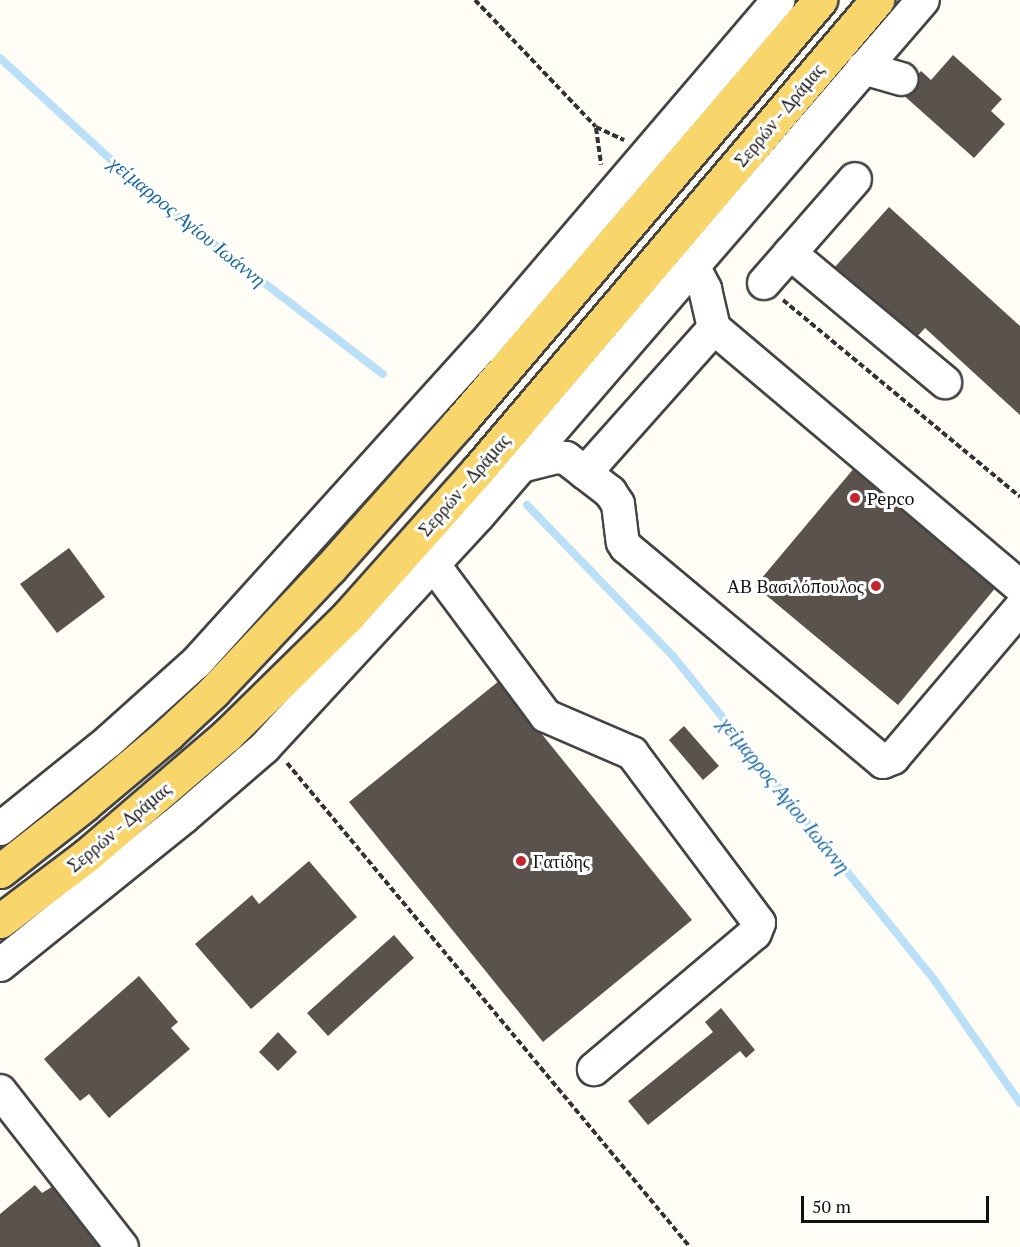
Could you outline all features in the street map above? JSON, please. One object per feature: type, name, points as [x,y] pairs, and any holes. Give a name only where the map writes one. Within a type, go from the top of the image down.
[{"type":"main road","points":[[0,871],[168,734],[213,692],[330,568],[458,424],[820,0]]},
{"type":"main road","name":"Σερρών - Δράμας","points":[[0,921],[87,855],[227,735],[348,616],[478,470],[877,0]]},
{"type":"street","points":[[0,829],[100,748],[197,662],[483,345],[654,148],[778,0]]},
{"type":"street","points":[[0,965],[184,817],[269,742],[434,564],[521,466],[923,0]]},
{"type":"street","points":[[862,68],[901,78]]},
{"type":"street","points":[[764,283],[855,179]]},
{"type":"street","points":[[790,253],[945,382]]},
{"type":"street","points":[[694,268],[705,289],[714,328],[1020,587]]},
{"type":"street","points":[[585,473],[714,328]]},
{"type":"street","points":[[521,466],[556,457],[566,458],[610,492],[618,504],[623,542],[626,547],[883,762],[893,758],[1020,608]]},
{"type":"street","points":[[434,564],[546,716],[632,753],[759,922],[755,933],[594,1069]]},
{"type":"street","points":[[0,1091],[122,1247]]},
{"type":"path","points":[[475,0],[596,127],[622,140],[654,148]]},
{"type":"path","points":[[764,283],[1020,497]]},
{"type":"path","points":[[269,742],[690,1247]]},
{"type":"building","points":[[953,55],[1002,99],[991,111],[1005,124],[974,158],[901,93],[921,71],[931,80]]},
{"type":"building","points":[[889,207],[1020,326],[1020,415],[925,328],[914,340],[834,268]]},
{"type":"building","name":"ΑΒ Βασιλόπουλος","points":[[855,467],[997,586],[898,705],[755,586]]},
{"type":"building","points":[[69,548],[105,597],[57,633],[20,584]]},
{"type":"building","name":"Γατίδης","points":[[499,681],[692,920],[543,1042],[349,802]]},
{"type":"building","points":[[684,726],[719,766],[703,780],[669,740]]},
{"type":"building","points":[[309,861],[357,917],[251,1009],[195,944],[252,895],[259,904]]},
{"type":"building","points":[[394,935],[414,958],[328,1036],[307,1013]]},
{"type":"building","points":[[139,976],[178,1022],[171,1028],[190,1049],[109,1118],[89,1094],[80,1101],[44,1059]]},
{"type":"building","points":[[721,1008],[755,1050],[746,1058],[740,1051],[648,1125],[628,1101],[713,1032],[705,1022]]},
{"type":"building","points":[[278,1032],[297,1052],[278,1071],[259,1052]]},
{"type":"building","points":[[68,1177],[122,1247],[0,1247],[0,1214],[35,1185],[42,1193]]},
{"type":"waterway","name":"χείμαρρος Αγίου Ιωάννη","points":[[0,58],[145,191],[383,374]]},
{"type":"waterway","name":"χείμαρρος Αγίου Ιωάννη","points":[[527,505],[673,656],[935,981],[1020,1103]]},
{"type":"place","name":"Pepco","points":[[855,498]]},
{"type":"place","name":"ΑΒ Βασιλόπουλος","points":[[876,586]]},
{"type":"place","name":"Γατίδης","points":[[521,861]]}]
